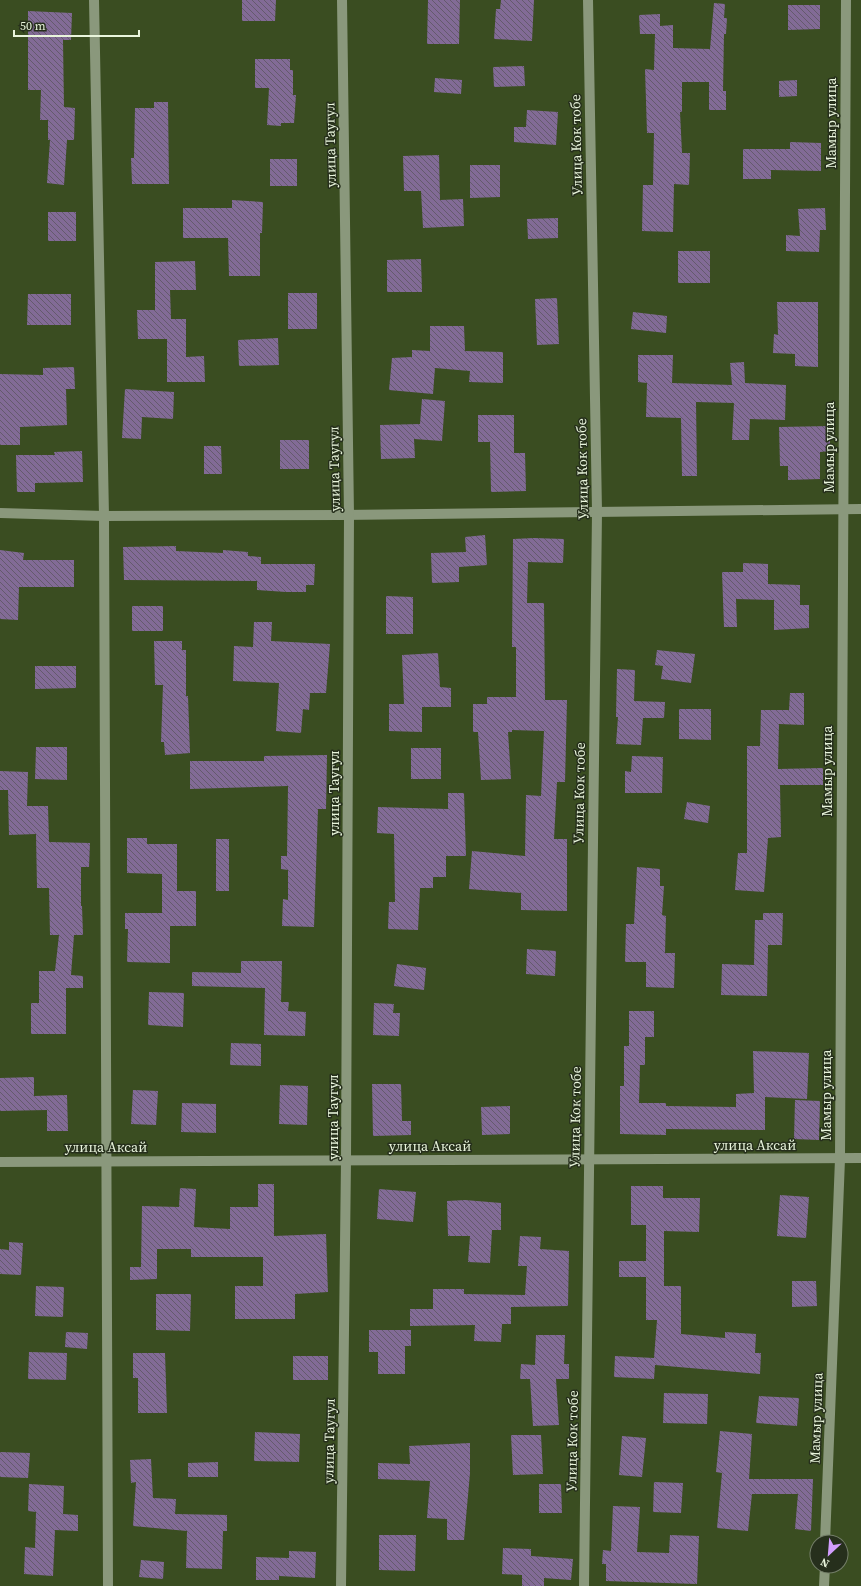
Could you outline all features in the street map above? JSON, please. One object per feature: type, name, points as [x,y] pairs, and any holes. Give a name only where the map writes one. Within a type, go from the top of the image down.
[{"type":"street","points":[[94,0],[104,516],[108,1586]]},
{"type":"street","name":"улица Таугул","points":[[341,1586],[346,1160],[349,515],[342,0]]},
{"type":"street","name":"Улица Кок тобе","points":[[584,1586],[597,512],[588,0]]},
{"type":"street","name":"Мамыр улица","points":[[825,1534],[840,1159],[842,509],[846,0]]},
{"type":"street","points":[[0,513],[104,516],[349,515],[861,509]]},
{"type":"street","name":"улица Аксай","points":[[0,1162],[861,1158]]},
{"type":"street","points":[[824,1574],[824,1586]]},
{"type":"building","points":[[242,0],[276,0],[275,21],[242,21]]},
{"type":"building","points":[[428,0],[460,0],[459,44],[427,44]]},
{"type":"building","points":[[501,0],[534,0],[532,41],[494,39],[496,9],[500,9]]},
{"type":"building","points":[[714,3],[725,4],[724,18],[727,18],[726,34],[724,34],[723,91],[726,91],[726,110],[709,110],[709,82],[682,82],[682,112],[680,112],[682,153],[690,153],[689,185],[674,184],[673,232],[642,231],[643,185],[653,185],[654,133],[647,133],[645,69],[654,70],[655,34],[640,34],[639,15],[660,14],[660,26],[673,25],[673,48],[710,49]]},
{"type":"building","points":[[788,5],[820,5],[820,29],[788,30]]},
{"type":"building","points":[[28,11],[72,13],[71,40],[63,40],[64,107],[75,108],[74,140],[67,140],[64,185],[47,183],[50,140],[48,140],[48,120],[40,120],[41,90],[28,90]]},
{"type":"building","points":[[255,59],[290,59],[290,70],[293,70],[293,95],[296,95],[294,123],[281,123],[281,126],[267,125],[269,88],[255,88]]},
{"type":"building","points":[[524,66],[525,86],[494,87],[493,67]]},
{"type":"building","points":[[435,78],[462,80],[461,94],[434,92]]},
{"type":"building","points":[[797,80],[797,96],[779,97],[779,81]]},
{"type":"building","points":[[154,102],[168,102],[169,184],[132,184],[131,158],[134,158],[135,108],[154,108]]},
{"type":"building","points":[[527,110],[558,112],[556,145],[514,142],[514,127],[526,127]]},
{"type":"building","points":[[790,142],[821,143],[821,171],[771,170],[771,179],[743,179],[743,149],[790,149]]},
{"type":"building","points":[[439,155],[440,200],[463,199],[464,226],[423,228],[421,191],[404,191],[403,156]]},
{"type":"building","points":[[270,159],[297,159],[297,186],[270,186]]},
{"type":"building","points":[[470,165],[500,165],[500,197],[470,198]]},
{"type":"building","points":[[232,200],[263,202],[262,233],[260,233],[260,276],[229,276],[228,238],[183,238],[183,208],[232,208]]},
{"type":"building","points":[[825,208],[826,230],[820,230],[819,252],[786,251],[786,235],[800,236],[798,209]]},
{"type":"building","points":[[48,212],[76,212],[76,241],[48,241]]},
{"type":"building","points":[[558,218],[558,238],[528,239],[527,219]]},
{"type":"building","points":[[678,251],[710,251],[710,283],[678,283]]},
{"type":"building","points":[[421,259],[422,292],[387,292],[387,260]]},
{"type":"building","points":[[195,261],[196,290],[170,290],[171,319],[186,319],[186,357],[204,356],[205,382],[167,382],[167,339],[138,339],[137,310],[155,310],[155,262]]},
{"type":"building","points":[[288,293],[317,293],[317,329],[288,329]]},
{"type":"building","points":[[28,294],[71,294],[71,325],[27,325]]},
{"type":"building","points":[[557,298],[559,344],[537,345],[535,299]]},
{"type":"building","points":[[777,302],[818,302],[818,367],[795,366],[795,354],[773,353],[774,334],[778,335]]},
{"type":"building","points":[[633,312],[667,316],[666,333],[631,329]]},
{"type":"building","points":[[430,326],[464,326],[465,351],[503,352],[503,383],[469,382],[470,371],[435,368],[433,394],[389,390],[392,358],[412,357],[412,350],[430,351]]},
{"type":"building","points":[[278,338],[279,365],[239,366],[238,340]]},
{"type":"building","points":[[638,355],[673,355],[672,383],[732,385],[730,363],[744,362],[745,383],[786,385],[785,420],[750,419],[749,440],[732,440],[734,403],[696,402],[697,476],[682,476],[681,418],[646,417],[647,383],[638,382]]},
{"type":"building","points":[[74,367],[75,389],[66,389],[67,425],[20,427],[20,445],[0,445],[0,374],[43,375],[43,368]]},
{"type":"building","points":[[125,389],[174,392],[173,419],[142,417],[141,439],[122,438]]},
{"type":"building","points":[[422,399],[445,401],[442,441],[414,439],[415,458],[381,459],[380,425],[420,424]]},
{"type":"building","points":[[478,415],[514,415],[514,453],[525,453],[526,491],[491,492],[490,442],[478,442]]},
{"type":"building","points":[[830,426],[830,451],[820,452],[820,479],[788,480],[788,466],[780,466],[779,427]]},
{"type":"building","points":[[280,440],[309,440],[309,469],[280,469]]},
{"type":"building","points":[[204,446],[221,446],[222,474],[204,474]]},
{"type":"building","points":[[82,451],[83,482],[35,483],[35,492],[17,492],[16,455],[55,455],[54,452]]},
{"type":"building","points":[[485,535],[487,565],[459,567],[459,582],[432,583],[431,553],[466,552],[465,537]]},
{"type":"building","points":[[513,539],[564,539],[563,563],[528,562],[527,603],[544,603],[545,700],[567,700],[565,782],[557,782],[554,839],[567,839],[567,911],[521,910],[521,893],[469,889],[472,851],[525,856],[526,795],[541,796],[544,731],[512,730],[512,732],[508,732],[511,779],[481,780],[478,732],[473,732],[473,704],[487,704],[487,697],[516,697],[516,647],[512,647]]},
{"type":"building","points":[[176,546],[176,551],[223,553],[223,550],[248,552],[248,556],[261,557],[261,564],[315,564],[314,585],[306,585],[306,592],[286,592],[257,590],[257,581],[124,580],[123,547]]},
{"type":"building","points":[[0,550],[24,553],[23,560],[74,560],[74,587],[19,587],[18,620],[0,619]]},
{"type":"building","points":[[743,563],[768,564],[768,584],[800,585],[800,605],[809,605],[809,628],[774,630],[774,600],[736,599],[737,627],[724,627],[722,572],[743,572]]},
{"type":"building","points":[[386,596],[413,597],[413,634],[386,634]]},
{"type":"building","points":[[132,606],[163,606],[163,631],[132,631]]},
{"type":"building","points":[[254,622],[272,622],[271,641],[330,644],[326,693],[310,693],[309,710],[303,709],[301,733],[276,731],[279,683],[233,681],[234,646],[253,647]]},
{"type":"building","points":[[154,641],[182,641],[182,650],[186,650],[186,696],[188,696],[190,753],[165,755],[164,742],[161,742],[163,685],[155,685]]},
{"type":"building","points":[[657,650],[695,654],[691,683],[661,679],[663,666],[655,665]]},
{"type":"building","points":[[438,653],[440,687],[451,688],[451,707],[422,707],[422,732],[389,731],[389,704],[404,704],[402,655]]},
{"type":"building","points":[[35,666],[76,666],[76,688],[35,689]]},
{"type":"building","points":[[617,669],[635,670],[634,701],[665,702],[664,718],[643,718],[641,745],[616,744],[618,717],[616,717]]},
{"type":"building","points":[[790,693],[804,693],[804,725],[779,724],[778,769],[823,768],[823,785],[780,785],[781,837],[768,838],[764,892],[735,890],[738,853],[747,853],[747,746],[760,746],[761,710],[789,710]]},
{"type":"building","points":[[679,709],[711,709],[711,740],[679,739]]},
{"type":"building","points":[[36,747],[67,747],[67,780],[35,779]]},
{"type":"building","points":[[411,748],[441,748],[441,779],[411,779]]},
{"type":"building","points":[[327,755],[326,809],[318,809],[314,927],[282,926],[283,899],[288,900],[288,870],[281,869],[281,856],[287,856],[288,786],[190,789],[190,761],[264,761],[264,756]]},
{"type":"building","points":[[632,756],[663,757],[662,793],[625,793],[625,771],[631,772]]},
{"type":"building","points":[[0,771],[28,772],[27,806],[48,806],[49,842],[90,843],[89,867],[81,867],[83,935],[74,935],[71,975],[83,976],[83,988],[66,988],[66,1034],[31,1034],[31,1003],[39,1003],[39,971],[55,971],[59,935],[50,935],[49,888],[37,888],[36,834],[9,835],[8,790],[0,790]]},
{"type":"building","points":[[448,793],[464,793],[466,856],[446,856],[446,877],[433,877],[433,888],[420,888],[418,930],[388,929],[389,902],[395,902],[394,834],[377,833],[378,807],[448,809]]},
{"type":"building","points":[[687,802],[710,806],[708,823],[684,819]]},
{"type":"building","points":[[127,838],[147,838],[147,844],[177,844],[177,891],[196,891],[196,926],[170,926],[170,963],[127,962],[128,929],[125,929],[125,913],[162,913],[162,874],[127,873]]},
{"type":"building","points":[[216,839],[229,839],[229,891],[216,891]]},
{"type":"building","points":[[637,867],[660,869],[660,886],[664,886],[662,915],[666,916],[665,953],[675,953],[674,988],[646,987],[646,962],[625,962],[626,924],[634,924]]},
{"type":"building","points":[[763,913],[783,913],[782,945],[768,945],[767,996],[721,995],[722,964],[754,965],[755,920],[763,920]]},
{"type":"building","points":[[527,949],[556,951],[555,976],[526,974]]},
{"type":"building","points":[[241,961],[282,961],[281,1002],[289,1002],[288,1011],[306,1012],[305,1036],[264,1035],[265,988],[192,986],[192,972],[241,973]]},
{"type":"building","points":[[397,964],[426,968],[424,990],[394,986]]},
{"type":"building","points":[[149,992],[184,993],[183,1027],[148,1025]]},
{"type":"building","points":[[374,1003],[394,1004],[393,1013],[400,1013],[399,1036],[373,1035]]},
{"type":"building","points":[[629,1011],[654,1011],[654,1037],[645,1037],[645,1065],[640,1065],[639,1103],[666,1103],[666,1106],[736,1107],[736,1094],[754,1093],[753,1051],[809,1053],[807,1099],[765,1097],[765,1130],[666,1129],[666,1135],[620,1134],[620,1086],[624,1086],[624,1046],[629,1046]]},
{"type":"building","points":[[231,1043],[261,1044],[261,1066],[230,1065]]},
{"type":"building","points":[[34,1077],[34,1096],[67,1095],[68,1131],[47,1131],[47,1110],[0,1111],[0,1078]]},
{"type":"building","points":[[372,1084],[401,1084],[402,1121],[411,1121],[411,1135],[373,1136]]},
{"type":"building","points":[[280,1085],[308,1086],[307,1125],[279,1124]]},
{"type":"building","points":[[133,1090],[158,1091],[156,1125],[131,1124]]},
{"type":"building","points":[[795,1100],[820,1101],[819,1140],[794,1139]]},
{"type":"building","points":[[182,1103],[216,1104],[216,1133],[181,1132]]},
{"type":"building","points":[[510,1106],[510,1134],[482,1135],[481,1107]]},
{"type":"building","points":[[258,1184],[274,1184],[274,1236],[326,1234],[328,1292],[295,1294],[295,1319],[235,1319],[235,1286],[263,1286],[263,1257],[191,1257],[191,1249],[157,1249],[157,1279],[130,1280],[130,1267],[141,1267],[142,1206],[179,1207],[180,1188],[196,1189],[194,1227],[230,1229],[230,1207],[258,1207]]},
{"type":"building","points":[[631,1186],[663,1186],[663,1198],[700,1198],[699,1232],[664,1231],[664,1286],[681,1286],[681,1334],[725,1338],[725,1332],[756,1334],[755,1353],[761,1353],[760,1374],[655,1365],[654,1379],[614,1377],[615,1356],[654,1358],[657,1320],[646,1320],[646,1277],[619,1277],[619,1261],[646,1261],[646,1225],[631,1225]]},
{"type":"building","points":[[379,1189],[416,1192],[413,1222],[377,1219]]},
{"type":"building","points":[[780,1195],[809,1197],[806,1238],[777,1236]]},
{"type":"building","points":[[465,1200],[501,1203],[501,1230],[492,1230],[490,1263],[468,1262],[470,1236],[448,1236],[447,1201]]},
{"type":"building","points":[[520,1236],[541,1237],[540,1249],[569,1251],[568,1306],[511,1307],[511,1324],[502,1324],[501,1342],[474,1341],[475,1325],[410,1326],[410,1309],[433,1309],[433,1289],[464,1289],[464,1294],[525,1295],[527,1266],[518,1266]]},
{"type":"building","points":[[9,1242],[23,1243],[21,1275],[0,1274],[0,1249],[9,1250]]},
{"type":"building","points":[[792,1281],[816,1281],[817,1306],[792,1307]]},
{"type":"building","points":[[36,1286],[64,1287],[63,1317],[35,1316]]},
{"type":"building","points":[[156,1294],[191,1294],[190,1331],[156,1330]]},
{"type":"building","points":[[369,1330],[411,1330],[411,1346],[405,1346],[405,1374],[378,1374],[378,1352],[369,1352]]},
{"type":"building","points":[[66,1332],[88,1333],[87,1349],[65,1347]]},
{"type":"building","points":[[536,1335],[565,1335],[564,1364],[569,1364],[569,1379],[556,1379],[559,1425],[533,1426],[530,1379],[520,1379],[521,1364],[535,1365]]},
{"type":"building","points":[[29,1352],[67,1353],[66,1380],[28,1379]]},
{"type":"building","points":[[133,1353],[165,1353],[167,1413],[138,1413],[138,1378],[133,1378]]},
{"type":"building","points":[[293,1356],[328,1356],[328,1380],[293,1380]]},
{"type":"building","points":[[664,1393],[708,1394],[707,1424],[663,1423]]},
{"type":"building","points":[[759,1396],[799,1398],[797,1426],[756,1423]]},
{"type":"building","points":[[720,1431],[752,1434],[749,1479],[813,1479],[811,1531],[795,1529],[798,1494],[752,1494],[748,1531],[717,1528],[722,1473],[716,1472]]},
{"type":"building","points":[[255,1432],[300,1434],[299,1462],[254,1461]]},
{"type":"building","points":[[511,1435],[541,1435],[543,1474],[513,1475]]},
{"type":"building","points":[[622,1436],[646,1438],[642,1477],[619,1475]]},
{"type":"building","points":[[470,1443],[470,1473],[464,1540],[447,1540],[447,1519],[427,1518],[430,1481],[378,1479],[378,1463],[410,1464],[409,1446]]},
{"type":"building","points":[[0,1452],[30,1453],[28,1478],[0,1477]]},
{"type":"building","points":[[151,1459],[153,1498],[176,1499],[175,1514],[227,1515],[227,1531],[223,1531],[222,1569],[186,1568],[187,1531],[133,1526],[136,1482],[131,1483],[130,1460]]},
{"type":"building","points":[[218,1462],[218,1477],[188,1477],[188,1463]]},
{"type":"building","points":[[654,1482],[683,1483],[681,1513],[653,1512]]},
{"type":"building","points":[[29,1484],[64,1486],[63,1514],[78,1515],[78,1531],[55,1530],[53,1576],[24,1574],[25,1547],[35,1548],[36,1512],[28,1511]]},
{"type":"building","points":[[539,1484],[561,1484],[562,1513],[539,1513]]},
{"type":"building","points":[[613,1506],[640,1507],[637,1552],[669,1553],[670,1535],[699,1536],[697,1584],[606,1581],[606,1564],[602,1564],[603,1550],[611,1551]]},
{"type":"building","points":[[379,1535],[416,1535],[415,1571],[379,1570]]},
{"type":"building","points":[[503,1548],[531,1549],[531,1556],[573,1559],[571,1580],[544,1578],[544,1586],[522,1586],[522,1575],[502,1574]]},
{"type":"building","points":[[289,1551],[316,1552],[315,1578],[279,1576],[279,1580],[256,1580],[256,1557],[289,1558]]},
{"type":"building","points":[[141,1560],[164,1562],[163,1579],[139,1577]]}]
